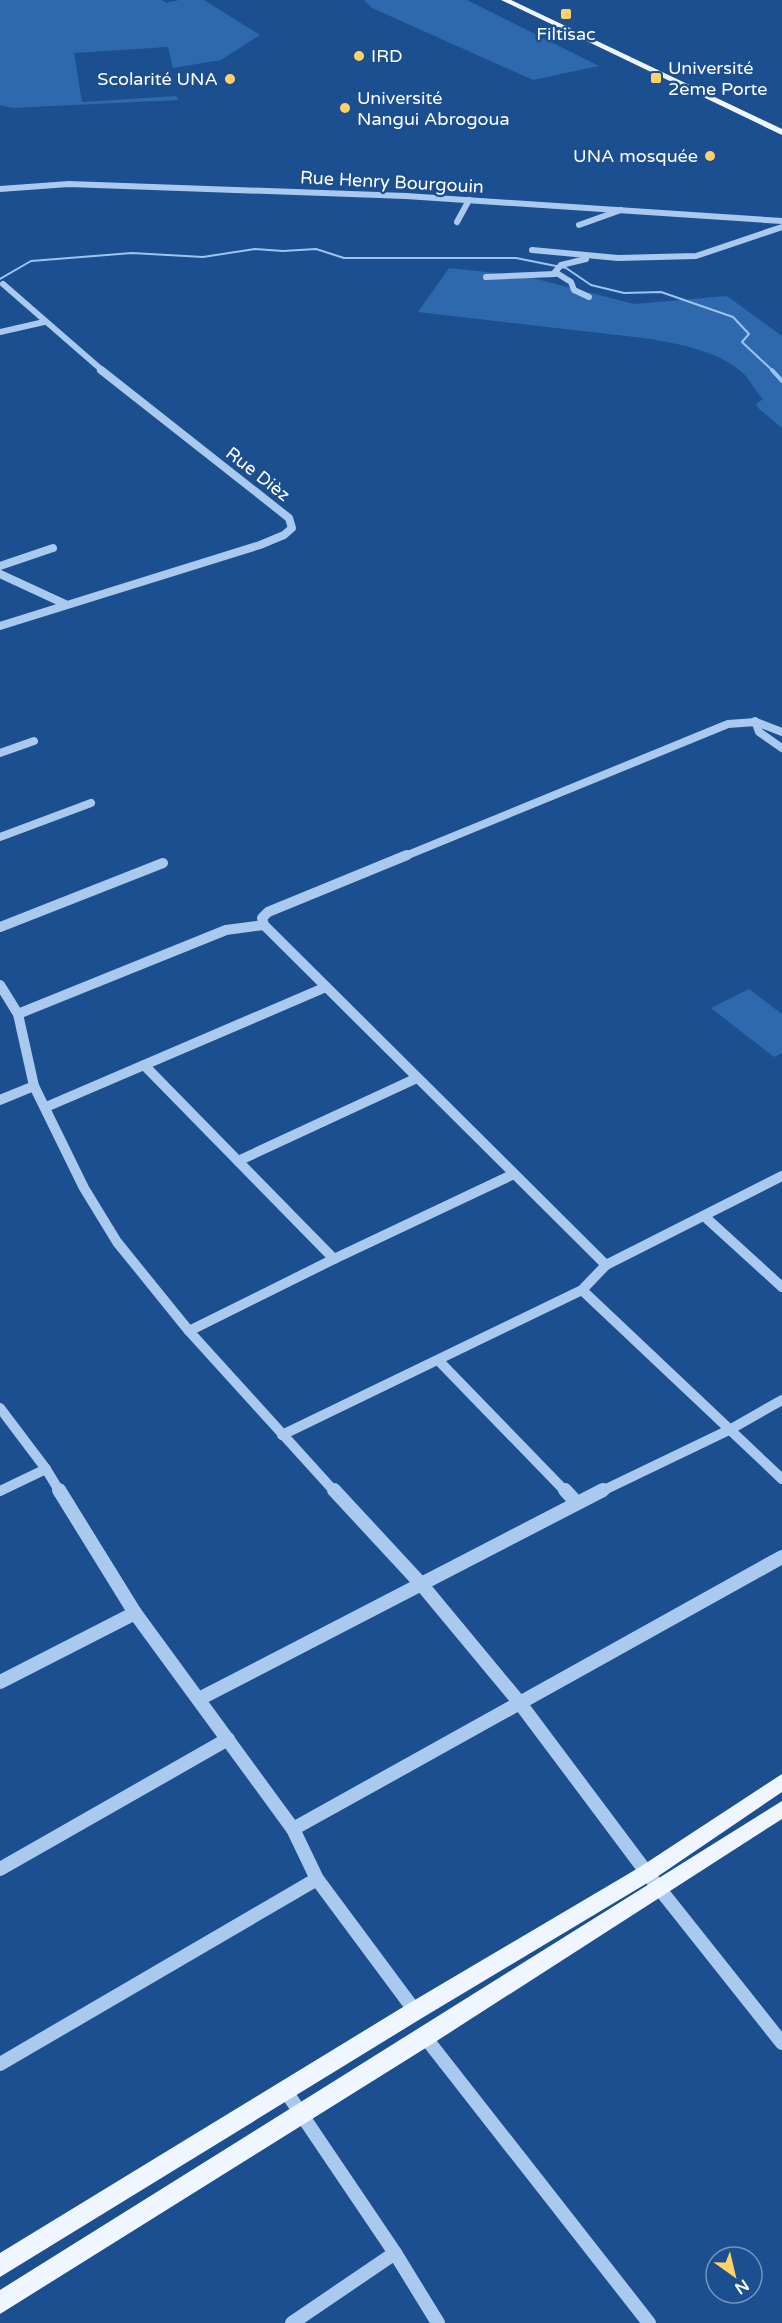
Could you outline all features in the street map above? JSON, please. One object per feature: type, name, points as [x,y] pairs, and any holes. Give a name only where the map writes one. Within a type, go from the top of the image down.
[{"type":"main road","points":[[505,0],[782,132]]},
{"type":"main road","points":[[527,0],[610,39]]},
{"type":"main road","points":[[0,2303],[425,2037],[653,1881],[782,1782]]},
{"type":"main road","points":[[0,2266],[415,2011],[782,1809]]},
{"type":"street","name":"Rue Henry Bourgouin","points":[[0,189],[69,184],[470,200],[782,221]]},
{"type":"street","points":[[457,222],[470,200]]},
{"type":"street","points":[[579,225],[622,210]]},
{"type":"street","points":[[532,250],[595,256],[696,256],[782,227]]},
{"type":"street","points":[[555,273],[561,265],[595,256]]},
{"type":"street","points":[[486,277],[555,273],[571,282],[574,290],[589,297]]},
{"type":"street","points":[[3,284],[44,322]]},
{"type":"street","points":[[0,332],[44,322]]},
{"type":"street","name":"Rue Dièz","points":[[0,626],[64,604],[260,545],[284,535],[292,528],[289,518],[44,322]]},
{"type":"street","points":[[0,566],[53,548]]},
{"type":"street","points":[[0,574],[64,604]]},
{"type":"street","points":[[606,1265],[264,925],[262,918],[268,912],[728,724],[754,721],[772,726],[782,732]]},
{"type":"street","points":[[754,721],[759,732],[782,748]]},
{"type":"street","points":[[0,753],[34,741]]},
{"type":"street","points":[[0,837],[91,803]]},
{"type":"street","points":[[0,927],[163,864]]},
{"type":"street","points":[[18,1014],[226,930],[264,925]]},
{"type":"street","points":[[0,985],[18,1014],[34,1086],[84,1188],[117,1242],[189,1331],[282,1436],[422,1585],[519,1702],[653,1881],[782,2043]]},
{"type":"street","points":[[46,1107],[326,987]]},
{"type":"street","points":[[144,1065],[334,1259]]},
{"type":"street","points":[[238,1161],[417,1077]]},
{"type":"street","points":[[0,1100],[34,1086]]},
{"type":"street","points":[[189,1331],[514,1174]]},
{"type":"street","points":[[282,1436],[582,1290],[606,1265],[782,1176]]},
{"type":"street","points":[[704,1216],[782,1287]]},
{"type":"street","points":[[582,1290],[782,1479]]},
{"type":"street","points":[[438,1360],[577,1503]]},
{"type":"street","points":[[199,1699],[577,1503],[731,1429],[782,1400]]},
{"type":"street","points":[[0,1408],[46,1469],[135,1613],[293,1829],[317,1879],[415,2011]]},
{"type":"street","points":[[0,1491],[46,1469]]},
{"type":"street","points":[[293,1829],[782,1557]]},
{"type":"street","points":[[0,1682],[135,1613]]},
{"type":"street","points":[[0,1869],[228,1739]]},
{"type":"street","points":[[0,2064],[317,1879]]},
{"type":"street","points":[[425,2037],[649,2323]]},
{"type":"street","points":[[285,2090],[395,2253],[438,2323]]},
{"type":"street","points":[[292,2323],[395,2253]]},
{"type":"shaded area","points":[[0,0],[162,0],[166,3],[179,0],[204,0],[260,35],[221,60],[173,68],[168,47],[74,53],[82,102],[176,96],[179,100],[13,108],[0,105]]},
{"type":"shaded area","points":[[364,0],[467,0],[599,66],[533,80],[372,8]]},
{"type":"shaded area","points":[[449,268],[525,276],[634,304],[727,296],[782,336],[782,428],[758,408],[756,404],[763,399],[740,370],[700,350],[643,338],[418,312]]},
{"type":"shaded area","points":[[749,989],[782,1014],[782,1053],[774,1057],[711,1008]]},
{"type":"waterway","points":[[0,279],[31,261],[132,253],[203,257],[255,249],[283,251],[316,249],[344,258],[516,258],[566,268],[591,285],[624,293],[661,292],[733,317],[749,334],[742,342],[772,370]]},
{"type":"waterway","points":[[772,370],[782,381]]},
{"type":"place","name":"Filtisac","points":[[566,14]]},
{"type":"place","name":"IRD","points":[[359,56]]},
{"type":"place","name":"Université 2eme Porte","points":[[656,78]]},
{"type":"place","name":"Scolarité UNA","points":[[230,79]]},
{"type":"place","name":"Université Nangui Abrogoua","points":[[345,108]]},
{"type":"place","name":"UNA mosquée","points":[[710,156]]}]
